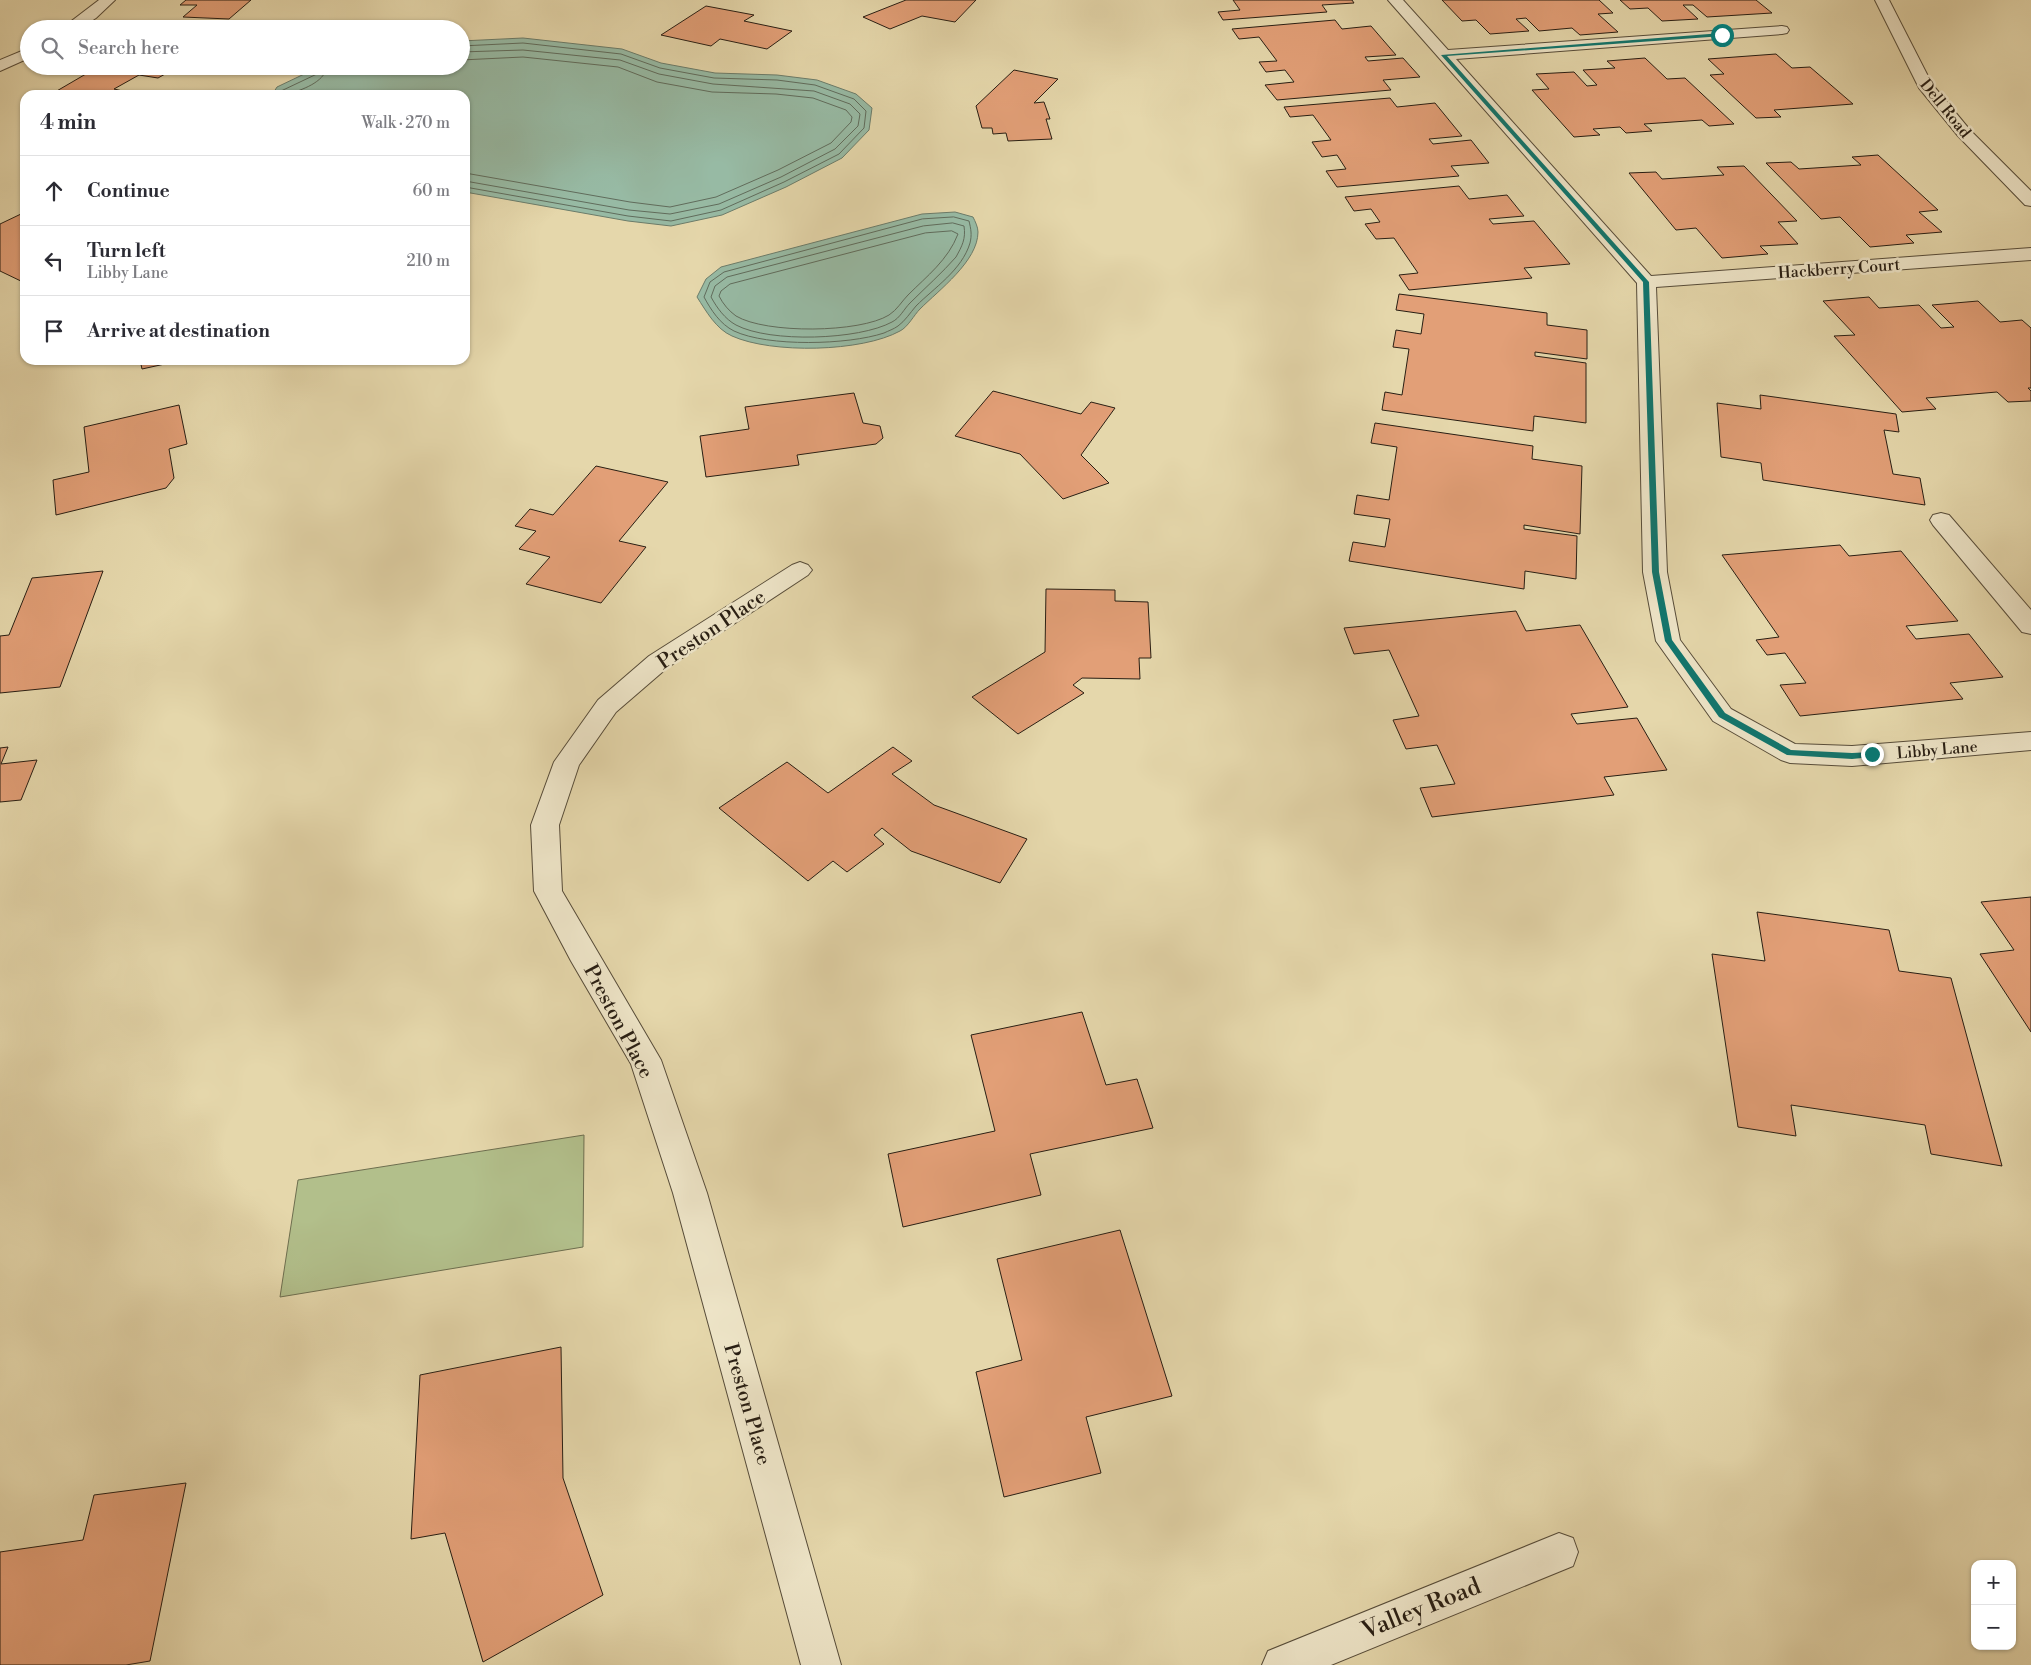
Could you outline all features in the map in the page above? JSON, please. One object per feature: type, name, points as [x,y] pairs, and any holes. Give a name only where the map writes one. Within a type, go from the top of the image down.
[{"type":"street","points":[[83,20],[108,0]]},
{"type":"street","points":[[1395,0],[1646,282]]},
{"type":"street","name":"Dell Road","points":[[1882,0],[1925,85],[1964,133],[2031,201]]},
{"type":"street","points":[[1443,55],[1782,30]]},
{"type":"street","points":[[0,66],[20,56]]},
{"type":"street","name":"Hackberry Court","points":[[1646,282],[2031,254]]},
{"type":"street","name":"Libby Lane","points":[[1646,282],[1655,572],[1668,641],[1722,715],[1790,753],[1852,756],[2031,741]]},
{"type":"street","points":[[1941,520],[2031,626]]},
{"type":"street","name":"Preston Place","points":[[800,570],[658,662],[607,706],[567,762],[545,825],[548,890],[645,1060],[690,1193],[821,1665]]},
{"type":"street","name":"Valley Road","points":[[1282,1665],[1559,1552]]},
{"type":"shaded area","points":[[584,1135],[583,1247],[280,1297],[298,1180]]},
{"type":"water","points":[[523,38],[622,49],[661,63],[715,73],[777,75],[817,80],[856,94],[872,108],[869,130],[842,158],[786,187],[722,215],[671,226],[628,221],[470,193],[470,90],[275,90],[277,87],[302,75],[470,75],[470,41]]},
{"type":"water","points":[[955,212],[973,217],[976,224],[978,232],[972,254],[947,284],[920,309],[906,327],[884,338],[841,347],[817,348],[770,346],[749,342],[732,336],[721,329],[697,297],[706,279],[721,267],[922,214]]},
{"type":"building","points":[[186,0],[251,0],[229,19],[183,17],[197,5],[180,5]]},
{"type":"building","points":[[906,0],[976,0],[955,22],[922,16],[890,29],[863,17]]},
{"type":"building","points":[[1233,0],[1352,0],[1354,3],[1322,5],[1327,12],[1223,20],[1218,12],[1240,10]]},
{"type":"building","points":[[1442,0],[1599,0],[1613,13],[1598,14],[1618,32],[1580,35],[1572,28],[1539,31],[1526,18],[1516,19],[1529,31],[1490,34],[1476,20],[1462,21]]},
{"type":"building","points":[[1620,0],[1756,0],[1772,13],[1707,17],[1693,5],[1683,5],[1698,19],[1662,21],[1648,8],[1630,9]]},
{"type":"building","points":[[706,6],[754,15],[744,21],[792,31],[767,49],[720,39],[711,46],[661,35]]},
{"type":"building","points":[[1335,20],[1342,29],[1371,26],[1396,55],[1365,57],[1368,61],[1403,58],[1420,77],[1383,80],[1391,90],[1277,100],[1265,85],[1294,82],[1285,70],[1266,72],[1259,62],[1277,61],[1259,37],[1239,39],[1232,29]]},
{"type":"building","points":[[1776,54],[1792,68],[1810,67],[1853,104],[1774,110],[1781,117],[1756,118],[1710,75],[1724,74],[1708,59]]},
{"type":"building","points":[[1645,58],[1667,79],[1685,78],[1734,124],[1709,126],[1702,120],[1644,124],[1652,131],[1626,133],[1620,127],[1593,129],[1600,135],[1574,137],[1532,90],[1549,89],[1536,74],[1574,72],[1587,86],[1597,85],[1583,70],[1615,68],[1607,61]]},
{"type":"building","points":[[1014,70],[1058,79],[1034,103],[1044,102],[1050,119],[1046,119],[1052,139],[1008,141],[1006,133],[993,134],[992,128],[982,128],[976,106]]},
{"type":"building","points":[[84,75],[139,75],[114,89],[118,90],[58,90]]},
{"type":"building","points":[[139,75],[163,75],[158,78]]},
{"type":"building","points":[[1390,98],[1397,107],[1435,103],[1462,136],[1429,139],[1433,144],[1471,140],[1489,163],[1451,166],[1459,176],[1337,187],[1326,171],[1346,169],[1337,155],[1322,157],[1312,142],[1331,140],[1313,115],[1290,117],[1284,107]]},
{"type":"building","points":[[1878,155],[1938,210],[1919,212],[1942,232],[1906,235],[1914,243],[1870,247],[1840,217],[1821,219],[1766,163],[1791,162],[1799,169],[1861,165],[1852,157]]},
{"type":"building","points":[[1744,166],[1797,221],[1778,222],[1798,244],[1760,246],[1768,254],[1722,258],[1696,228],[1676,230],[1629,173],[1656,172],[1662,179],[1724,175],[1717,167]]},
{"type":"building","points":[[1459,186],[1469,199],[1507,195],[1524,216],[1489,219],[1493,224],[1534,221],[1570,264],[1524,268],[1532,278],[1409,290],[1399,275],[1418,273],[1394,238],[1376,239],[1365,224],[1380,222],[1371,209],[1354,211],[1345,197]]},
{"type":"building","points":[[20,214],[20,281],[0,271],[0,224]]},
{"type":"building","points":[[1399,294],[1547,313],[1547,325],[1587,330],[1587,359],[1535,352],[1535,356],[1586,363],[1586,423],[1534,416],[1533,431],[1382,410],[1385,392],[1402,395],[1409,349],[1393,347],[1396,330],[1421,334],[1424,314],[1396,310]]},
{"type":"building","points":[[1869,297],[1879,308],[1919,305],[1941,328],[1954,327],[1932,305],[1978,301],[2000,322],[2022,320],[2031,328],[2031,388],[2028,388],[2031,391],[2031,401],[2008,402],[1997,392],[1926,398],[1936,409],[1902,412],[1834,336],[1855,335],[1823,301]]},
{"type":"building","points":[[141,365],[160,365],[142,369]]},
{"type":"building","points":[[993,391],[1081,414],[1091,402],[1115,408],[1081,455],[1109,483],[1063,499],[1020,454],[955,436]]},
{"type":"building","points":[[854,393],[863,423],[880,426],[883,438],[876,444],[797,455],[799,465],[706,477],[700,436],[749,429],[745,407]]},
{"type":"building","points":[[1760,395],[1896,414],[1899,432],[1884,430],[1893,474],[1920,478],[1925,505],[1763,480],[1761,463],[1721,457],[1717,403],[1761,409]]},
{"type":"building","points":[[179,405],[187,444],[169,449],[174,478],[166,488],[56,515],[53,480],[89,472],[84,427]]},
{"type":"building","points":[[1375,423],[1533,446],[1532,459],[1582,466],[1580,534],[1524,525],[1524,529],[1577,536],[1576,579],[1525,571],[1524,589],[1349,561],[1353,542],[1385,547],[1390,519],[1354,514],[1357,495],[1389,500],[1397,447],[1371,443]]},
{"type":"building","points":[[596,466],[668,482],[619,541],[646,547],[601,603],[526,584],[550,557],[519,549],[536,531],[515,526],[530,509],[553,515]]},
{"type":"building","points":[[1840,545],[1849,556],[1901,551],[1958,621],[1906,626],[1916,639],[1969,634],[2003,677],[1950,683],[1963,699],[1800,716],[1780,685],[1806,683],[1785,653],[1767,655],[1756,640],[1779,637],[1722,555]]},
{"type":"building","points":[[103,571],[60,687],[0,693],[0,636],[9,635],[32,578]]},
{"type":"building","points":[[1046,589],[1115,590],[1115,601],[1148,602],[1151,658],[1139,658],[1140,679],[1082,678],[1073,685],[1084,693],[1018,734],[972,697],[1045,652]]},
{"type":"building","points":[[1516,611],[1526,631],[1580,625],[1628,707],[1571,714],[1577,724],[1637,718],[1667,770],[1604,777],[1614,795],[1432,817],[1420,788],[1455,784],[1437,745],[1406,749],[1393,720],[1419,716],[1389,650],[1354,654],[1344,628]]},
{"type":"building","points":[[8,747],[1,764],[37,760],[21,800],[0,802],[0,748]]},
{"type":"building","points":[[893,747],[912,761],[892,774],[934,805],[1027,839],[1000,883],[911,851],[882,828],[874,835],[884,844],[847,872],[833,861],[808,881],[719,808],[787,762],[828,793]]},
{"type":"building","points":[[2031,897],[2031,1032],[1980,954],[2014,950],[1981,902]]},
{"type":"building","points":[[1757,912],[1889,930],[1899,971],[1951,978],[2002,1166],[1931,1154],[1925,1125],[1791,1105],[1796,1136],[1738,1127],[1712,954],[1765,961]]},
{"type":"building","points":[[1082,1012],[1106,1085],[1137,1079],[1153,1128],[1030,1154],[1041,1195],[903,1227],[888,1154],[995,1131],[971,1035]]},
{"type":"building","points":[[1120,1230],[1172,1396],[1086,1417],[1101,1473],[1004,1497],[976,1372],[1022,1360],[997,1259]]},
{"type":"building","points":[[561,1347],[563,1478],[603,1595],[483,1662],[445,1533],[411,1539],[420,1375]]},
{"type":"building","points":[[186,1483],[150,1661],[126,1665],[0,1665],[0,1552],[83,1540],[94,1495]]},
{"type":"route","points":[[1722,35],[1443,55],[1646,282],[1655,572],[1668,641],[1722,715],[1790,753],[1852,756],[1872,754]]}]
